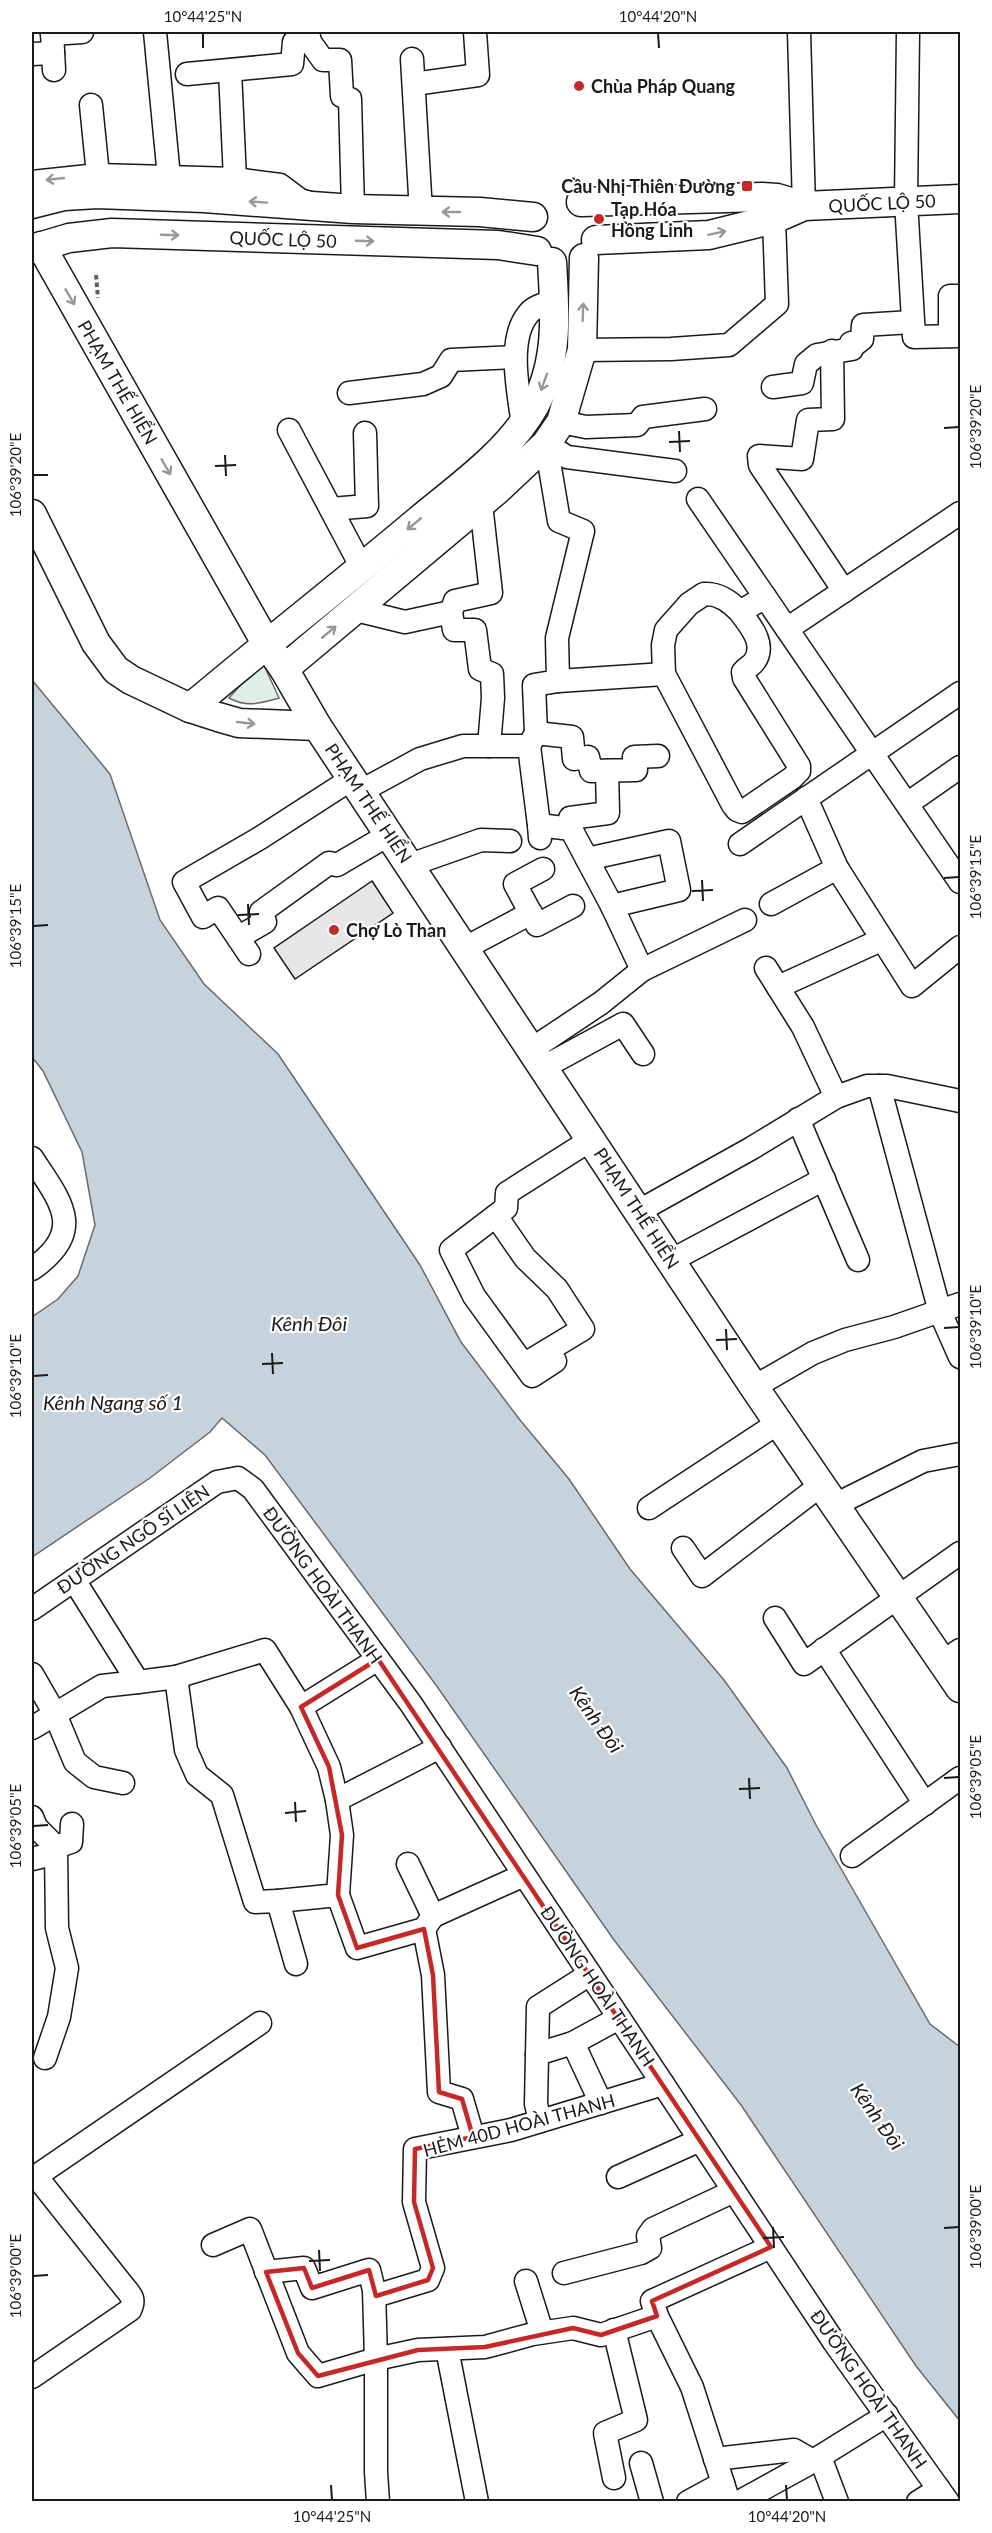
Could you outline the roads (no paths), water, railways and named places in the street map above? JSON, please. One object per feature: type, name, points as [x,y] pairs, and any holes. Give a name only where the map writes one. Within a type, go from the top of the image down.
[{"type":"main road","name":"QUỐC LỘ 50","points":[[32,204],[64,196],[97,194],[204,198],[353,209],[480,212],[538,239],[563,264],[590,249],[709,235],[774,219],[804,206]]},
{"type":"main road","name":"QUỐC LỘ 50","points":[[581,202],[762,197],[777,198],[804,206],[960,199]]},
{"type":"main road","points":[[190,708],[266,643],[362,568],[485,489],[523,425],[545,381],[552,358],[554,301],[538,239],[538,209],[553,198],[571,198],[581,202],[596,218],[590,249],[582,350],[553,433],[485,489],[356,610],[284,669]]},
{"type":"main road","name":"QUỐC LỘ 50","points":[[36,248],[69,238],[111,233],[498,246],[538,239]]},
{"type":"main road","name":"PHẠM THẾ HIỂN","points":[[36,248],[266,643],[317,726],[778,1423],[897,1596],[952,1656],[960,1688]]},
{"type":"main road","name":"PHẠM THẾ HIỂN","points":[[32,514],[96,643],[116,670],[131,680],[190,708],[239,723],[317,726]]},
{"type":"street","points":[[49,48],[82,32]]},
{"type":"street","points":[[155,32],[169,177]]},
{"type":"street","points":[[414,84],[478,75],[475,32]]},
{"type":"street","points":[[799,32],[804,206]]},
{"type":"street","points":[[908,32],[906,201],[914,338],[955,336],[950,296],[960,296]]},
{"type":"street","points":[[187,74],[292,64],[294,42],[309,37],[323,60],[340,60],[342,96],[350,99],[353,209]]},
{"type":"street","points":[[412,59],[421,212]]},
{"type":"street","points":[[230,71],[235,179]]},
{"type":"street","points":[[91,105],[98,175]]},
{"type":"street","points":[[32,182],[98,175],[235,179],[280,185],[300,200],[317,206]]},
{"type":"street","points":[[582,350],[671,349],[729,345],[777,304],[774,219]]},
{"type":"street","points":[[523,425],[514,357],[524,321],[529,313],[554,301]]},
{"type":"street","points":[[773,387],[802,383],[806,363],[817,355],[832,351],[852,350],[851,343],[857,343],[862,339],[863,325],[912,322]]},
{"type":"street","points":[[832,351],[833,419],[808,420],[802,459],[759,456],[760,465],[844,591]]},
{"type":"street","points":[[349,393],[423,384],[441,376],[451,360],[514,357]]},
{"type":"street","points":[[553,433],[586,427],[637,424],[643,417],[705,409]]},
{"type":"street","points":[[289,430],[362,568]]},
{"type":"street","points":[[331,509],[367,506],[365,433]]},
{"type":"street","points":[[553,433],[567,457],[675,471]]},
{"type":"street","points":[[553,433],[559,521],[583,531],[557,638],[558,681]]},
{"type":"street","points":[[485,489],[490,593],[455,601],[451,612],[454,630],[475,630],[480,669],[492,674],[493,698],[489,746]]},
{"type":"street","points":[[698,499],[960,882]]},
{"type":"street","points":[[787,629],[960,513]]},
{"type":"street","points":[[710,593],[725,599],[740,612],[755,631],[758,643],[755,661],[743,672],[744,678],[799,766],[799,771],[783,785],[742,812],[737,810],[664,674],[663,645],[666,630],[689,604],[704,594],[710,593]]},
{"type":"street","points":[[740,612],[765,597]]},
{"type":"street","points":[[356,610],[405,622],[451,612]]},
{"type":"street","points":[[571,829],[539,831],[533,739],[534,685],[558,681],[664,674]]},
{"type":"street","points":[[740,844],[960,693]]},
{"type":"street","points":[[390,834],[337,865],[329,863],[261,912],[265,922],[244,946],[218,908],[203,916],[184,882],[357,784],[420,759],[462,746],[489,746],[533,739],[572,737],[574,759],[588,757],[591,771],[636,770],[634,757],[658,756]]},
{"type":"street","points":[[907,804],[960,767]]},
{"type":"street","points":[[607,771],[608,813],[570,818],[571,829],[612,906],[642,970]]},
{"type":"street","points":[[783,785],[801,802],[837,868],[912,986],[960,947]]},
{"type":"street","points":[[410,865],[478,832],[510,841]]},
{"type":"street","points":[[587,858],[669,841],[680,890],[612,906]]},
{"type":"street","points":[[771,904],[837,868]]},
{"type":"street","points":[[543,869],[515,884],[537,925],[573,906]]},
{"type":"street","points":[[465,948],[531,913]]},
{"type":"street","points":[[538,1058],[642,970],[745,920]]},
{"type":"street","points":[[836,1097],[803,1027],[772,978],[881,940]]},
{"type":"street","points":[[538,1058],[623,1024],[644,1054]]},
{"type":"street","points":[[639,1211],[752,1148],[836,1097],[867,1086],[879,1086],[960,1101]]},
{"type":"street","points":[[879,1086],[950,1308],[960,1357]]},
{"type":"street","points":[[798,1119],[858,1260]]},
{"type":"street","points":[[555,1361],[532,1376],[474,1296],[451,1250],[506,1208],[507,1193],[592,1139]]},
{"type":"street","points":[[32,1158],[61,1202],[65,1228],[57,1247],[32,1269]]},
{"type":"street","points":[[672,1260],[824,1179]]},
{"type":"street","points":[[496,1216],[525,1258],[556,1289],[583,1329],[524,1364]]},
{"type":"street","points":[[754,1387],[813,1353],[845,1340],[950,1308]]},
{"type":"street","points":[[649,1508],[778,1423]]},
{"type":"street","points":[[683,1548],[702,1576],[828,1495],[923,1461],[960,1454]]},
{"type":"street","name":"ĐƯỜNG NGÔ SĨ LIÊN","points":[[32,1609],[217,1482],[238,1478]]},
{"type":"street","name":"ĐƯỜNG HOÀI THANH","points":[[238,1478],[253,1489],[440,1747],[834,2342],[944,2495]]},
{"type":"street","points":[[775,1618],[804,1664],[960,1553]]},
{"type":"street","points":[[74,1580],[138,1682]]},
{"type":"street","points":[[824,1649],[925,1804]]},
{"type":"street","points":[[32,1728],[102,1686],[176,1677],[265,1650],[301,1707],[329,1767],[342,1835],[338,1895],[357,1948],[428,1923],[524,1875]]},
{"type":"street","points":[[301,1707],[378,1659]]},
{"type":"street","points":[[32,1674],[55,1714],[75,1762],[94,1776],[123,1783]]},
{"type":"street","points":[[176,1677],[186,1750],[197,1775],[222,1795],[255,1902],[338,1895]]},
{"type":"street","points":[[337,1800],[440,1747]]},
{"type":"street","points":[[852,1856],[960,1778]]},
{"type":"street","points":[[32,1817],[36,1827],[56,1850],[57,1928],[67,1968],[58,2017],[45,2058]]},
{"type":"street","points":[[32,1859],[71,1842],[72,1824]]},
{"type":"street","points":[[408,1864],[428,1923],[439,2092],[462,2099],[474,2138]]},
{"type":"street","points":[[278,1901],[296,1964]]},
{"type":"street","points":[[540,2121],[536,2104],[538,2007],[590,1974]]},
{"type":"street","points":[[537,2054],[573,2043],[619,2018]]},
{"type":"street","points":[[32,2378],[125,2314],[133,2304],[133,2298],[34,2178],[260,2023]]},
{"type":"street","points":[[573,2043],[602,2103]]},
{"type":"street","name":"HẺM 40D HOÀI THANH","points":[[375,2296],[428,2280],[433,2268],[414,2202],[416,2149],[474,2138],[540,2121],[663,2084]]},
{"type":"street","points":[[618,2176],[700,2140]]},
{"type":"street","points":[[564,2273],[641,2253],[650,2248],[648,2236],[653,2229],[734,2191]]},
{"type":"street","points":[[213,2245],[250,2229],[298,2353],[318,2376],[376,2359],[418,2350],[485,2348],[542,2332],[573,2328],[601,2335],[657,2316]]},
{"type":"street","points":[[688,2502],[726,2492],[692,2387],[652,2301],[771,2247]]},
{"type":"street","points":[[266,2272],[304,2268],[312,2289],[369,2270],[375,2296],[378,2502]]},
{"type":"street","points":[[526,2281],[542,2332]]},
{"type":"street","points":[[614,2330],[636,2420],[605,2433],[614,2478]]},
{"type":"street","points":[[447,2349],[477,2502]]},
{"type":"street","points":[[738,2502],[817,2459],[887,2415]]},
{"type":"street","points":[[715,2459],[794,2450],[817,2459],[837,2502]]},
{"type":"street","points":[[641,2463],[652,2502]]},
{"type":"street","points":[[918,2502],[944,2495]]},
{"type":"water","name":"Kênh Đôi","points":[[32,680],[110,774],[160,920],[204,984],[278,1054],[420,1265],[461,1342],[520,1420],[569,1479],[630,1569],[724,1680],[787,1768],[816,1825],[930,2024],[960,2047],[960,2421],[916,2366],[741,2105],[614,1940],[436,1685],[265,1455],[222,1418],[210,1432],[150,1478],[32,1557],[32,1317],[58,1299],[78,1276],[95,1225],[82,1152],[43,1071],[32,1057]]},
{"type":"place","name":"Chùa Pháp Quang","points":[[579,86]]},
{"type":"place","name":"Cầu Nhị Thiên Đường","points":[[747,186]]},
{"type":"place","name":"Tạp Hóa Hồng Linh","points":[[599,219]]},
{"type":"place","name":"Chợ Lò Than","points":[[334,930]]},
{"type":"water label","name":"Kênh Ngang số 1","points":[[113,1402]]}]
